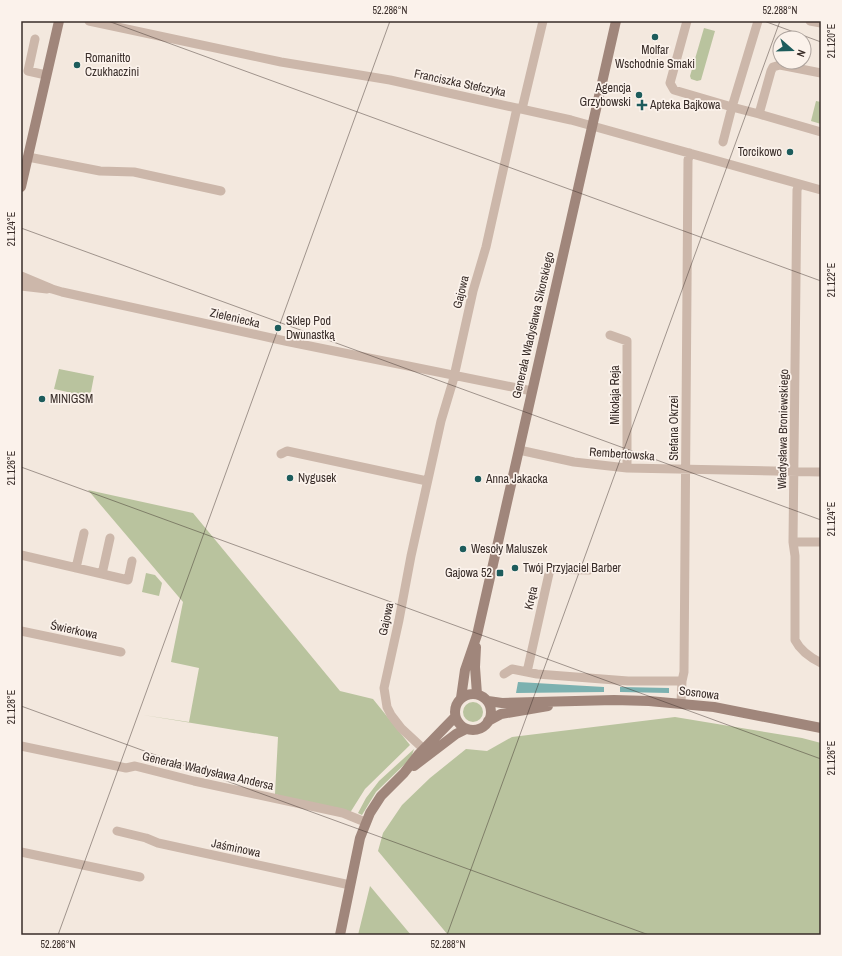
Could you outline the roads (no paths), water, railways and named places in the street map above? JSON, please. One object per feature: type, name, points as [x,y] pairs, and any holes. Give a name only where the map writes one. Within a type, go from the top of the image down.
[{"type":"street","points":[[21,188],[59,21]]},
{"type":"street","name":"Franciszka Stefczyka","points":[[89,21],[281,62],[390,80],[520,108],[592,126],[821,190]]},
{"type":"street","name":"Gajowa","points":[[427,752],[401,728],[386,708],[384,688],[441,421],[454,376],[473,291],[486,247],[543,21]]},
{"type":"street","name":"Generała Władysława Sikorskiego","points":[[461,698],[465,670],[477,635],[616,21]]},
{"type":"street","points":[[687,21],[670,83],[674,90],[821,132]]},
{"type":"street","points":[[723,142],[758,21]]},
{"type":"street","points":[[810,21],[821,23]]},
{"type":"street","points":[[36,39],[28,71],[46,75]]},
{"type":"street","points":[[759,114],[773,67],[780,65],[821,73]]},
{"type":"street","name":"Stefana Okrzei","points":[[681,703],[684,672],[688,160],[690,153]]},
{"type":"street","points":[[28,157],[100,171],[134,172],[222,191]]},
{"type":"street","name":"Władysława Broniewskiego","points":[[799,184],[797,190],[793,542],[795,556],[795,640],[801,649],[821,663]]},
{"type":"street","name":"Zieleniecka","points":[[21,276],[52,289]]},
{"type":"street","name":"Zieleniecka","points":[[21,286],[52,289],[285,341],[532,391]]},
{"type":"street","name":"Mikołaja Reja","points":[[610,335],[627,341],[627,468]]},
{"type":"street","name":"Rembertowska","points":[[519,450],[574,462],[627,468],[821,472]]},
{"type":"street","points":[[281,454],[287,451],[427,481]]},
{"type":"street","points":[[76,568],[84,533]]},
{"type":"street","points":[[102,574],[110,538]]},
{"type":"street","points":[[793,542],[821,542]]},
{"type":"street","points":[[21,555],[128,580],[132,561]]},
{"type":"street","name":"Kręta","points":[[527,672],[550,569],[589,570]]},
{"type":"street","name":"Świerkowa","points":[[21,630],[121,652]]},
{"type":"street","name":"Generała Władysława Sikorskiego","points":[[477,635],[475,667],[477,694]]},
{"type":"street","name":"Sosnowa","points":[[504,674],[512,669],[527,672],[628,681],[682,681]]},
{"type":"street","points":[[469,694],[477,694],[488,701],[491,709],[490,718],[488,721],[479,729],[474,730],[459,724],[455,717],[456,704],[461,698],[469,694]]},
{"type":"street","name":"Sosnowa","points":[[488,701],[502,703],[614,700],[681,703],[821,728]]},
{"type":"street","name":"Sosnowa","points":[[488,721],[501,714],[572,702]]},
{"type":"street","points":[[340,935],[360,838],[370,812],[380,796],[427,752],[455,717]]},
{"type":"street","points":[[427,752],[466,728]]},
{"type":"street","name":"Generała Władysława Andersa","points":[[21,746],[126,768],[135,766],[194,781],[342,813],[365,822]]},
{"type":"street","name":"Jaśminowa","points":[[117,831],[146,838],[158,843],[350,884]]},
{"type":"street","points":[[21,852],[140,877]]},
{"type":"water","points":[[518,682],[604,687],[604,692],[516,693]]},
{"type":"water","points":[[620,687],[669,688],[669,693],[620,692]]},
{"type":"place","name":"Molfar Wschodnie Smaki","points":[[655,37]]},
{"type":"place","name":"Romanitto Czukhaczini","points":[[77,65]]},
{"type":"place","name":"Agencja Grzybowski","points":[[639,95]]},
{"type":"place","name":"Apteka Bajkowa","points":[[642,105]]},
{"type":"place","name":"Torcikowo","points":[[790,152]]},
{"type":"place","name":"Sklep Pod Dwunastką","points":[[278,328]]},
{"type":"place","name":"MINIGSM","points":[[42,399]]},
{"type":"place","name":"Nygusek","points":[[290,478]]},
{"type":"place","name":"Anna Jakacka","points":[[478,479]]},
{"type":"place","name":"Wesoły Maluszek","points":[[463,549]]},
{"type":"place","name":"Twój Przyjaciel Barber","points":[[515,568]]},
{"type":"place","name":"Gajowa 52","points":[[500,573]]}]
